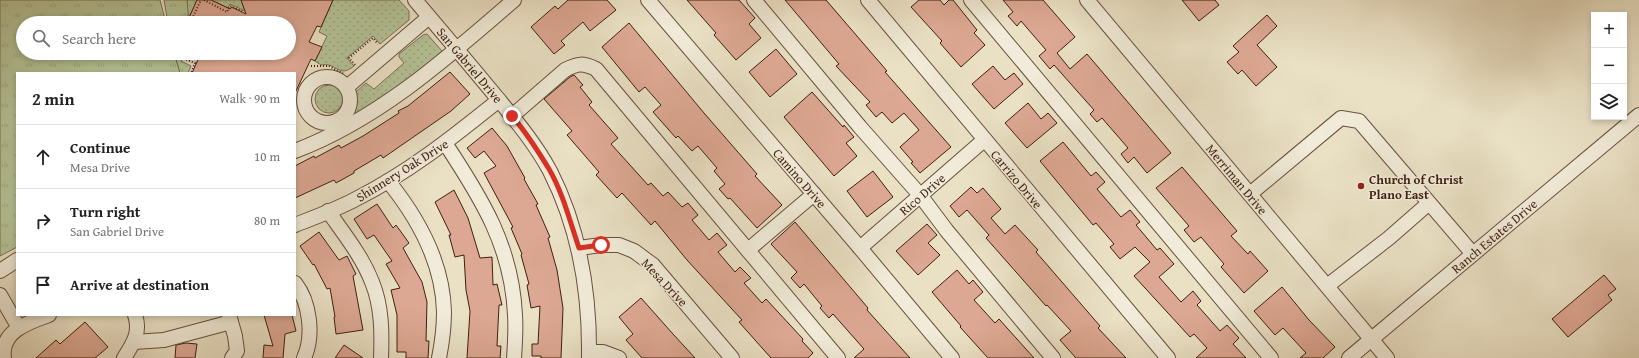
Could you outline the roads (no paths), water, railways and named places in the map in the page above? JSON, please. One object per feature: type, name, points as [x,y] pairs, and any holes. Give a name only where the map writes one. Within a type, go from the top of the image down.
[{"type":"street","name":"San Gabriel Drive","points":[[415,0],[525,131],[550,170],[567,212],[579,248],[588,312],[589,355]]},
{"type":"street","points":[[296,151],[340,131],[415,82],[457,49],[514,0]]},
{"type":"street","name":"Camino Drive","points":[[648,0],[952,358]]},
{"type":"street","points":[[754,0],[860,127],[920,195],[947,230],[1053,358]]},
{"type":"street","name":"Carrizo Drive","points":[[868,0],[1168,358]]},
{"type":"street","points":[[971,0],[1271,358]]},
{"type":"street","name":"Merriman Drive","points":[[1087,0],[1387,358]]},
{"type":"street","points":[[347,80],[429,17]]},
{"type":"street","points":[[512,116],[575,64],[586,65],[596,69],[838,358]]},
{"type":"street","name":"Shinnery Oak Drive","points":[[296,225],[353,201],[388,181],[445,143],[499,100]]},
{"type":"street","name":"Ranch Estates Drive","points":[[1349,358],[1639,115]]},
{"type":"street","points":[[1250,194],[1341,118],[1359,121],[1473,254]]},
{"type":"street","name":"Rico Drive","points":[[860,248],[984,140]]},
{"type":"street","points":[[445,143],[487,210],[501,241],[510,276],[515,315],[514,358]]},
{"type":"street","points":[[388,181],[403,199],[418,224],[430,250],[440,282],[444,312],[439,358]]},
{"type":"street","points":[[748,250],[814,194]]},
{"type":"street","points":[[1327,286],[1430,204]]},
{"type":"street","points":[[328,211],[363,262],[373,282],[378,303],[382,335],[380,358]]},
{"type":"street","name":"Mesa Drive","points":[[579,248],[601,245],[619,245],[634,251],[652,265],[732,358]]},
{"type":"street","points":[[0,271],[16,261]]},
{"type":"street","points":[[296,284],[301,290],[310,328],[308,349],[304,358]]},
{"type":"street","points":[[0,295],[19,328]]},
{"type":"street","points":[[4,351],[8,338],[19,328],[24,324],[46,316]]},
{"type":"street","points":[[124,358],[134,342],[137,332],[135,316]]},
{"type":"street","points":[[134,342],[164,340],[230,318],[237,351],[232,358]]},
{"type":"street","points":[[589,355],[603,352],[619,358]]},
{"type":"place","name":"Church of Christ Plano East","points":[[1361,186]]}]
